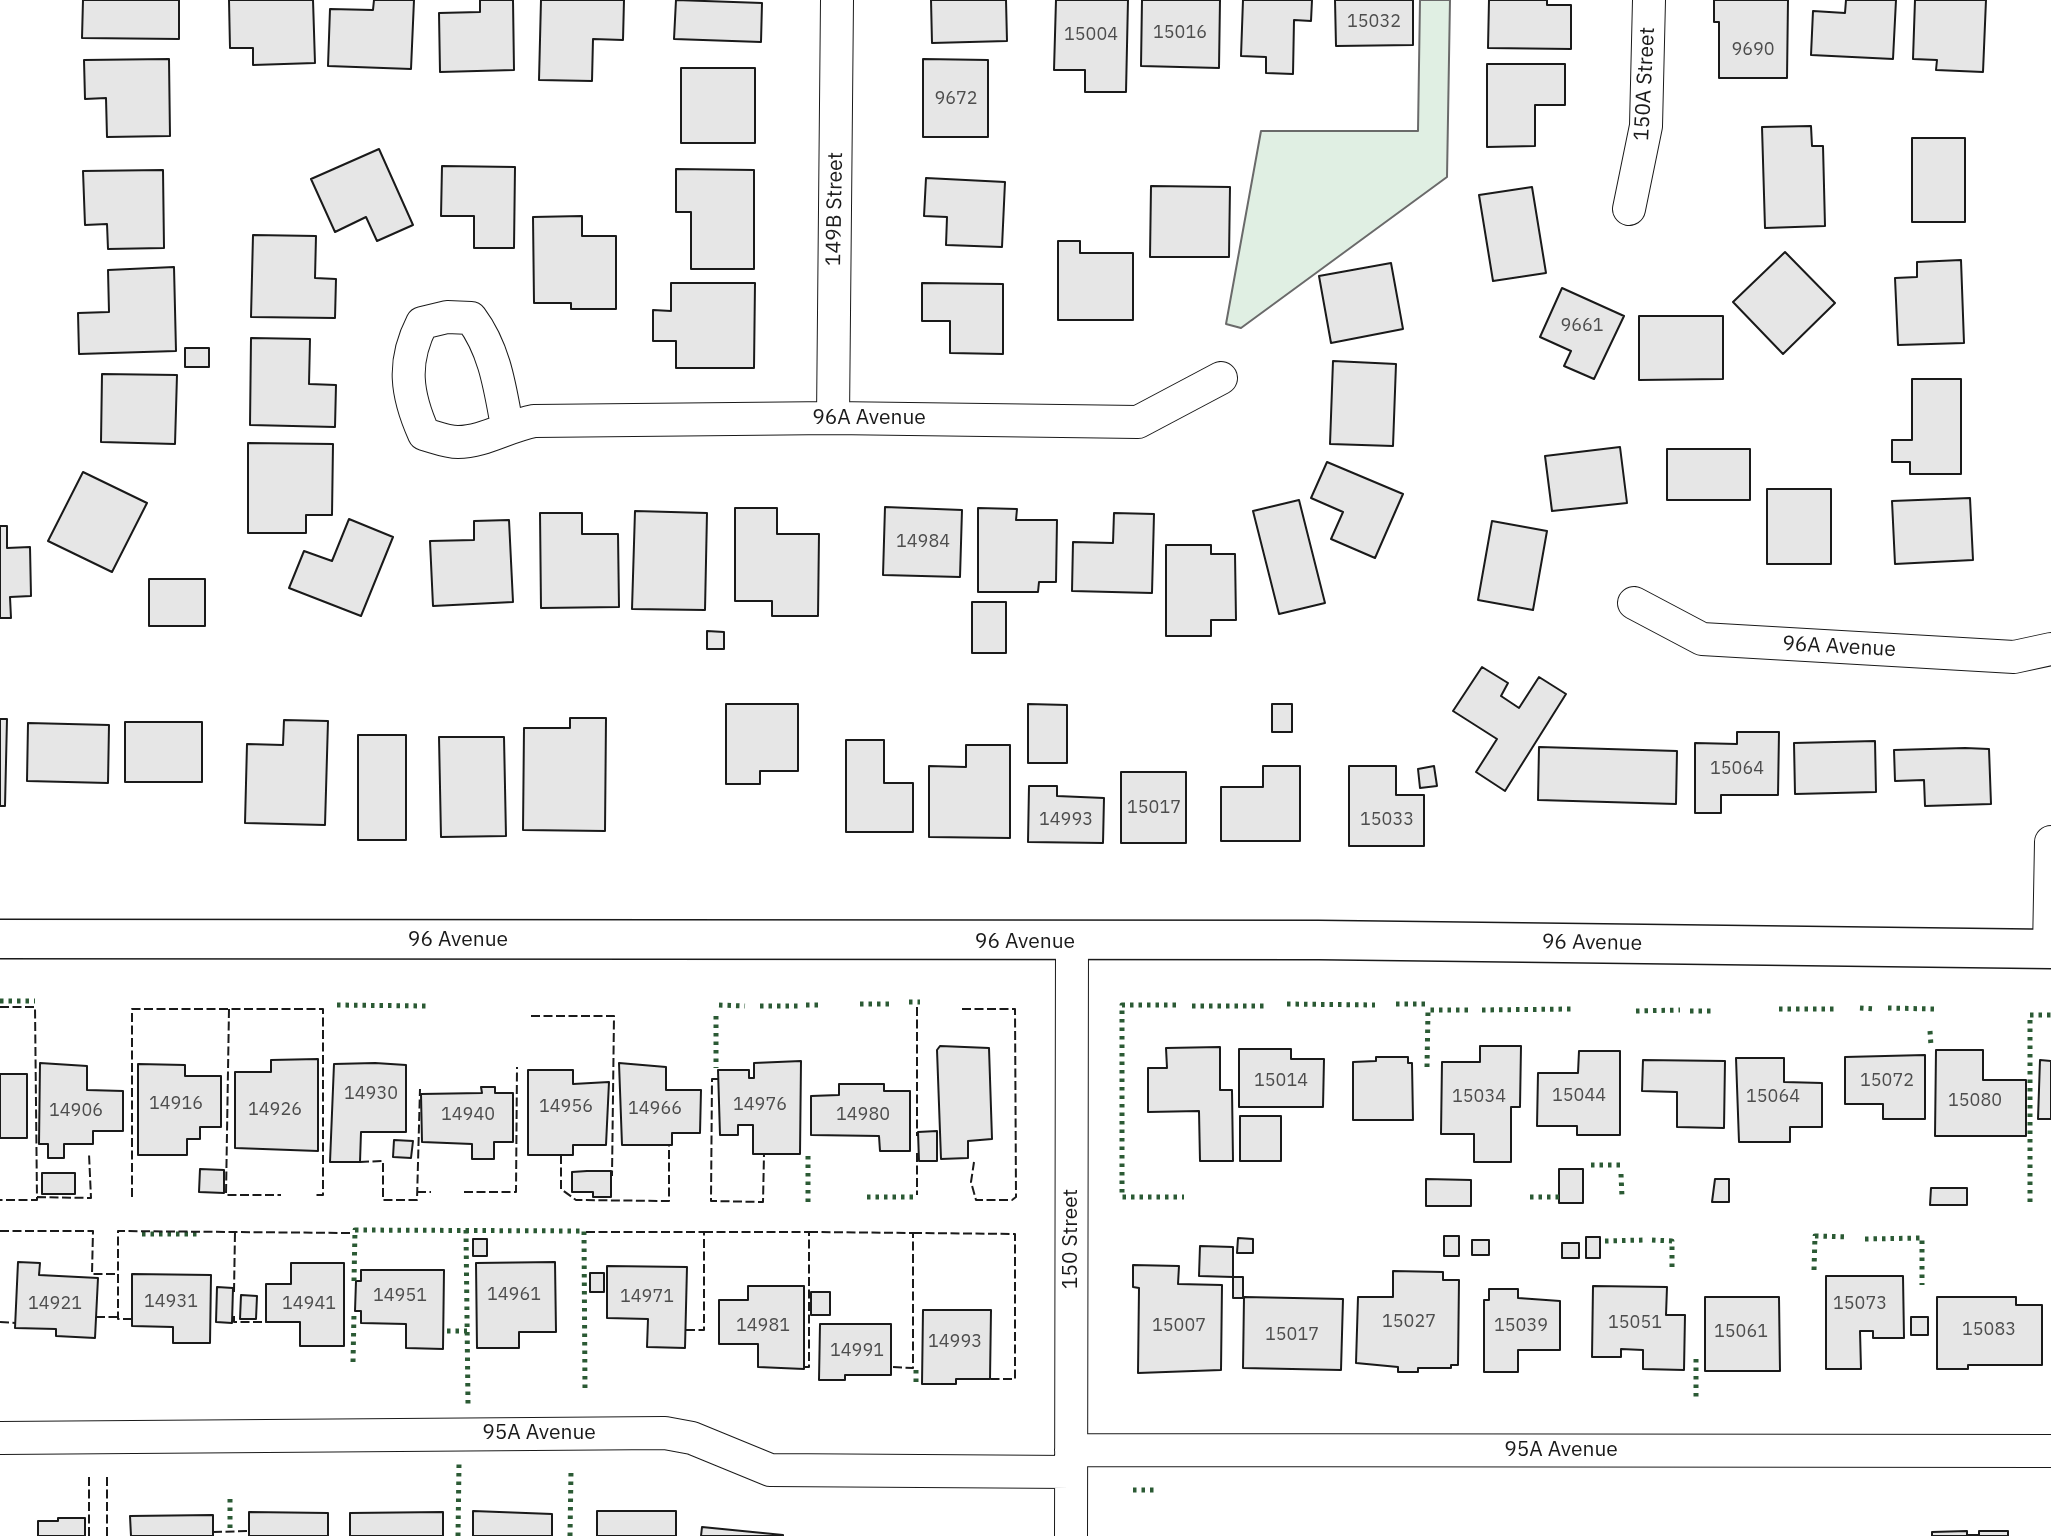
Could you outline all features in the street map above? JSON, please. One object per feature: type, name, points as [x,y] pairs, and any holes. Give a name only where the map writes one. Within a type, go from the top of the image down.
[{"type":"main road","name":"96 Avenue","points":[[0,939],[1072,942],[1319,940],[2050,949]]},
{"type":"street","name":"149B Street","points":[[833,418],[837,0]]},
{"type":"street","name":"150A Street","points":[[1629,209],[1646,125],[1649,0]]},
{"type":"street","name":"96A Avenue","points":[[507,426],[534,421],[833,418],[1138,422],[1221,378]]},
{"type":"street","name":"96A Avenue","points":[[1634,603],[1702,639],[2014,657],[2051,649]]},
{"type":"street","points":[[2050,949],[2051,842]]},
{"type":"street","name":"150 Street","points":[[1071,1536],[1072,942]]},
{"type":"street","name":"95A Avenue","points":[[0,1438],[665,1433],[692,1438],[771,1470],[1071,1461],[2051,1451]]},
{"type":"green space","points":[[1420,0],[1450,0],[1447,177],[1241,328],[1226,324],[1261,131],[1418,131]]},
{"type":"building","points":[[83,0],[179,0],[179,39],[82,38]]},
{"type":"building","points":[[229,0],[313,0],[315,63],[253,65],[253,48],[230,48]]},
{"type":"building","points":[[374,0],[414,0],[411,69],[328,66],[330,9],[373,10]]},
{"type":"building","points":[[480,0],[513,0],[514,70],[440,72],[439,13],[480,12]]},
{"type":"building","points":[[541,0],[624,0],[623,40],[593,39],[592,81],[539,80]]},
{"type":"building","points":[[676,0],[762,3],[761,42],[674,39]]},
{"type":"building","points":[[931,0],[1006,0],[1007,41],[932,43]]},
{"type":"building","points":[[1056,0],[1128,0],[1126,92],[1085,92],[1085,70],[1054,70]]},
{"type":"building","points":[[1142,0],[1220,0],[1219,68],[1141,66]]},
{"type":"building","points":[[1243,0],[1312,0],[1311,21],[1294,20],[1293,74],[1266,73],[1266,57],[1241,56]]},
{"type":"building","points":[[1335,0],[1413,0],[1413,45],[1336,46]]},
{"type":"building","points":[[1489,0],[1547,0],[1547,5],[1571,5],[1571,49],[1488,48]]},
{"type":"building","points":[[1714,0],[1788,0],[1787,78],[1719,78],[1719,22],[1714,22]]},
{"type":"building","points":[[1846,0],[1896,0],[1893,59],[1811,55],[1813,11],[1845,13]]},
{"type":"building","points":[[1915,0],[1986,0],[1983,72],[1936,70],[1937,60],[1913,59]]},
{"type":"building","points":[[169,59],[170,136],[107,137],[106,98],[85,99],[84,60]]},
{"type":"building","points":[[923,59],[988,60],[988,137],[923,137]]},
{"type":"building","points":[[1487,64],[1565,64],[1565,105],[1535,105],[1535,146],[1487,147]]},
{"type":"building","points":[[681,68],[755,68],[755,143],[681,143]]},
{"type":"building","points":[[1811,126],[1812,146],[1823,146],[1825,226],[1765,228],[1762,127]]},
{"type":"building","points":[[1912,138],[1965,138],[1965,222],[1912,222]]},
{"type":"building","points":[[379,149],[413,225],[377,241],[366,217],[335,232],[311,179]]},
{"type":"building","points":[[442,166],[515,167],[514,248],[474,248],[474,216],[441,216]]},
{"type":"building","points":[[676,169],[754,170],[754,269],[691,269],[691,212],[676,212]]},
{"type":"building","points":[[163,170],[164,248],[108,249],[107,224],[85,225],[83,171]]},
{"type":"building","points":[[926,178],[1005,182],[1002,247],[946,245],[947,217],[924,216]]},
{"type":"building","points":[[1151,186],[1230,187],[1229,257],[1150,257]]},
{"type":"building","points":[[1532,187],[1546,273],[1493,281],[1479,195]]},
{"type":"building","points":[[582,216],[582,236],[616,236],[616,309],[571,309],[571,303],[534,303],[533,217]]},
{"type":"building","points":[[253,235],[316,236],[315,278],[336,279],[335,318],[251,317]]},
{"type":"building","points":[[1058,241],[1080,241],[1080,253],[1133,253],[1133,320],[1058,320]]},
{"type":"building","points":[[1785,252],[1835,303],[1783,354],[1733,302]]},
{"type":"building","points":[[1961,260],[1964,343],[1898,345],[1895,278],[1917,277],[1917,262]]},
{"type":"building","points":[[1391,263],[1403,329],[1331,343],[1319,276]]},
{"type":"building","points":[[174,267],[176,351],[79,354],[78,313],[109,312],[108,270]]},
{"type":"building","points":[[671,283],[755,283],[754,368],[676,368],[676,341],[653,341],[653,310],[671,311]]},
{"type":"building","points":[[922,283],[1003,284],[1003,354],[950,353],[950,321],[922,321]]},
{"type":"building","points":[[1562,288],[1624,316],[1594,379],[1564,366],[1571,351],[1540,337]]},
{"type":"building","points":[[1639,316],[1723,316],[1723,379],[1639,380]]},
{"type":"building","points":[[251,338],[310,339],[309,384],[336,385],[335,427],[250,425]]},
{"type":"building","points":[[185,348],[209,348],[209,367],[185,367]]},
{"type":"building","points":[[1333,361],[1396,364],[1393,446],[1330,444]]},
{"type":"building","points":[[102,374],[177,375],[175,444],[101,442]]},
{"type":"building","points":[[1912,379],[1961,379],[1961,474],[1910,474],[1910,462],[1892,462],[1892,440],[1912,440]]},
{"type":"building","points":[[248,443],[333,444],[332,515],[306,515],[306,533],[248,533]]},
{"type":"building","points":[[1620,447],[1627,503],[1552,511],[1545,456]]},
{"type":"building","points":[[1667,449],[1750,449],[1750,500],[1667,500]]},
{"type":"building","points":[[1327,462],[1403,494],[1375,558],[1331,539],[1343,512],[1311,498]]},
{"type":"building","points":[[83,472],[147,503],[112,572],[48,541]]},
{"type":"building","points":[[1767,489],[1831,489],[1831,564],[1767,564]]},
{"type":"building","points":[[1970,498],[1973,560],[1895,564],[1892,501]]},
{"type":"building","points":[[1299,500],[1325,603],[1279,614],[1253,511]]},
{"type":"building","points":[[885,507],[962,510],[960,577],[883,575]]},
{"type":"building","points":[[735,508],[777,508],[777,534],[819,534],[818,616],[772,616],[772,601],[735,601]]},
{"type":"building","points":[[978,508],[1017,509],[1016,520],[1057,520],[1056,582],[1039,582],[1038,592],[978,592]]},
{"type":"building","points":[[635,511],[707,513],[705,610],[632,609]]},
{"type":"building","points":[[540,513],[582,513],[582,534],[618,534],[619,607],[541,608]]},
{"type":"building","points":[[1114,513],[1154,514],[1152,593],[1072,591],[1073,542],[1113,543]]},
{"type":"building","points":[[349,519],[393,537],[361,616],[289,588],[304,551],[332,561]]},
{"type":"building","points":[[509,520],[513,602],[433,606],[430,541],[474,540],[474,521]]},
{"type":"building","points":[[1492,521],[1547,531],[1533,610],[1478,600]]},
{"type":"building","points":[[0,526],[7,526],[7,548],[30,547],[31,596],[10,597],[11,618],[0,618]]},
{"type":"building","points":[[1166,545],[1211,545],[1211,554],[1235,554],[1236,620],[1211,620],[1211,636],[1166,636]]},
{"type":"building","points":[[149,579],[205,579],[205,626],[149,626]]},
{"type":"building","points":[[972,602],[1006,602],[1006,653],[972,653]]},
{"type":"building","points":[[707,631],[724,632],[724,649],[707,649]]},
{"type":"building","points":[[1482,667],[1508,683],[1501,696],[1519,708],[1539,677],[1566,694],[1505,791],[1476,772],[1497,739],[1453,711]]},
{"type":"building","points":[[726,704],[798,704],[798,771],[760,771],[760,784],[726,784]]},
{"type":"building","points":[[1028,704],[1067,705],[1067,763],[1028,763]]},
{"type":"building","points":[[1272,704],[1292,704],[1292,732],[1272,732]]},
{"type":"building","points":[[570,718],[606,718],[605,831],[523,830],[524,728],[570,728]]},
{"type":"building","points":[[0,719],[7,719],[5,806],[0,806]]},
{"type":"building","points":[[284,720],[328,721],[325,825],[245,823],[247,744],[283,745]]},
{"type":"building","points":[[125,722],[202,722],[202,782],[125,782]]},
{"type":"building","points":[[28,723],[109,725],[108,783],[27,781]]},
{"type":"building","points":[[1737,732],[1779,732],[1778,795],[1721,795],[1721,813],[1695,813],[1695,743],[1737,744]]},
{"type":"building","points":[[358,735],[406,735],[406,840],[358,840]]},
{"type":"building","points":[[439,737],[504,737],[506,836],[441,837]]},
{"type":"building","points":[[846,740],[884,740],[884,783],[913,783],[913,832],[846,832]]},
{"type":"building","points":[[1875,741],[1876,792],[1795,794],[1794,743]]},
{"type":"building","points":[[966,745],[1010,745],[1010,838],[929,837],[929,766],[966,767]]},
{"type":"building","points":[[1539,747],[1677,751],[1676,804],[1538,800]]},
{"type":"building","points":[[1989,749],[1991,804],[1925,806],[1924,780],[1895,781],[1894,750]]},
{"type":"building","points":[[1263,766],[1300,766],[1300,841],[1221,841],[1221,787],[1263,787]]},
{"type":"building","points":[[1349,766],[1396,766],[1396,795],[1424,795],[1424,846],[1349,846]]},
{"type":"building","points":[[1434,766],[1437,786],[1420,788],[1418,769]]},
{"type":"building","points":[[1121,772],[1186,772],[1186,843],[1121,843]]},
{"type":"building","points":[[1029,786],[1057,786],[1057,796],[1104,798],[1103,843],[1028,842]]},
{"type":"building","points":[[940,1046],[989,1048],[992,1139],[968,1141],[968,1158],[941,1159],[937,1050]]},
{"type":"building","points":[[1480,1046],[1521,1046],[1520,1107],[1511,1107],[1511,1162],[1474,1162],[1474,1134],[1441,1134],[1442,1062],[1480,1062]]},
{"type":"building","points":[[1220,1047],[1220,1090],[1232,1090],[1233,1161],[1200,1161],[1199,1111],[1148,1112],[1148,1068],[1167,1068],[1166,1048]]},
{"type":"building","points":[[1239,1049],[1291,1049],[1291,1059],[1324,1059],[1323,1107],[1239,1107]]},
{"type":"building","points":[[1936,1050],[1983,1050],[1983,1080],[2026,1080],[2026,1136],[1935,1136]]},
{"type":"building","points":[[1579,1051],[1620,1051],[1620,1135],[1577,1135],[1577,1126],[1537,1126],[1538,1073],[1578,1073]]},
{"type":"building","points":[[1925,1055],[1925,1119],[1883,1119],[1883,1104],[1845,1104],[1845,1057]]},
{"type":"building","points":[[1376,1057],[1408,1057],[1408,1063],[1412,1063],[1413,1120],[1353,1120],[1353,1062],[1376,1061]]},
{"type":"building","points":[[1736,1058],[1784,1058],[1784,1082],[1822,1083],[1822,1127],[1790,1127],[1790,1142],[1739,1142]]},
{"type":"building","points":[[318,1059],[318,1151],[235,1148],[235,1072],[271,1072],[271,1060]]},
{"type":"building","points":[[1643,1060],[1725,1061],[1724,1128],[1677,1127],[1677,1092],[1642,1091]]},
{"type":"building","points":[[2040,1060],[2051,1061],[2051,1119],[2038,1119]]},
{"type":"building","points":[[801,1061],[800,1154],[753,1154],[753,1125],[738,1125],[738,1135],[720,1135],[718,1070],[749,1070],[749,1078],[754,1078],[754,1063]]},
{"type":"building","points":[[40,1063],[87,1066],[87,1090],[123,1091],[123,1131],[93,1131],[93,1144],[64,1144],[64,1158],[48,1158],[48,1144],[39,1144]]},
{"type":"building","points":[[619,1063],[666,1067],[666,1090],[701,1090],[700,1133],[672,1133],[672,1145],[622,1145]]},
{"type":"building","points":[[138,1064],[185,1065],[185,1076],[221,1076],[221,1127],[200,1127],[200,1139],[187,1139],[187,1155],[138,1155]]},
{"type":"building","points":[[334,1064],[406,1065],[406,1132],[361,1132],[360,1162],[330,1162]]},
{"type":"building","points":[[528,1070],[573,1070],[573,1084],[609,1082],[606,1145],[573,1145],[573,1155],[528,1155]]},
{"type":"building","points":[[0,1074],[27,1074],[27,1138],[0,1138]]},
{"type":"building","points":[[839,1084],[884,1084],[884,1091],[910,1091],[910,1151],[880,1151],[879,1136],[811,1135],[811,1096],[839,1095]]},
{"type":"building","points":[[481,1087],[495,1087],[495,1093],[513,1093],[513,1142],[494,1142],[494,1159],[472,1159],[472,1144],[422,1142],[421,1094],[482,1093]]},
{"type":"building","points":[[1240,1116],[1281,1116],[1281,1161],[1240,1161]]},
{"type":"building","points":[[937,1131],[937,1161],[919,1161],[918,1132]]},
{"type":"building","points":[[394,1140],[413,1141],[411,1158],[393,1157]]},
{"type":"building","points":[[200,1169],[224,1170],[224,1193],[199,1192]]},
{"type":"building","points":[[1559,1169],[1583,1169],[1583,1203],[1559,1203]]},
{"type":"building","points":[[611,1171],[611,1197],[593,1197],[593,1192],[572,1192],[572,1172]]},
{"type":"building","points":[[42,1173],[75,1173],[75,1194],[42,1194]]},
{"type":"building","points":[[1426,1179],[1471,1180],[1471,1206],[1426,1206]]},
{"type":"building","points":[[1715,1179],[1729,1179],[1729,1202],[1712,1202]]},
{"type":"building","points":[[1931,1188],[1967,1188],[1967,1205],[1930,1205]]},
{"type":"building","points":[[1444,1236],[1459,1236],[1459,1256],[1444,1256]]},
{"type":"building","points":[[1586,1237],[1600,1237],[1600,1258],[1586,1258]]},
{"type":"building","points":[[1238,1238],[1253,1239],[1253,1253],[1237,1253]]},
{"type":"building","points":[[473,1239],[487,1239],[487,1256],[473,1256]]},
{"type":"building","points":[[1472,1240],[1489,1240],[1489,1255],[1472,1255]]},
{"type":"building","points":[[1562,1243],[1579,1243],[1579,1258],[1562,1258]]},
{"type":"building","points":[[1200,1246],[1233,1247],[1233,1277],[1199,1276]]},
{"type":"building","points":[[18,1262],[40,1263],[39,1275],[98,1278],[95,1338],[56,1336],[56,1329],[15,1328]]},
{"type":"building","points":[[555,1262],[556,1332],[519,1332],[519,1348],[477,1348],[476,1263]]},
{"type":"building","points":[[291,1263],[344,1263],[344,1346],[300,1346],[300,1322],[266,1322],[266,1284],[291,1284]]},
{"type":"building","points":[[1133,1265],[1179,1266],[1178,1284],[1222,1285],[1221,1370],[1138,1373],[1139,1288],[1133,1287]]},
{"type":"building","points":[[607,1266],[687,1267],[685,1348],[647,1347],[648,1319],[607,1318]]},
{"type":"building","points":[[361,1270],[444,1270],[443,1349],[406,1348],[406,1324],[361,1323],[361,1311],[355,1311],[356,1281],[361,1281]]},
{"type":"building","points":[[1393,1271],[1443,1272],[1443,1280],[1459,1280],[1458,1365],[1451,1365],[1451,1368],[1418,1368],[1418,1372],[1398,1372],[1398,1367],[1356,1363],[1358,1297],[1393,1297]]},
{"type":"building","points":[[590,1273],[604,1273],[604,1292],[590,1292]]},
{"type":"building","points":[[132,1274],[211,1275],[210,1343],[173,1343],[173,1327],[132,1326]]},
{"type":"building","points":[[1826,1276],[1903,1276],[1904,1338],[1873,1338],[1873,1331],[1860,1331],[1861,1369],[1826,1369]]},
{"type":"building","points":[[1233,1277],[1243,1277],[1243,1298],[1233,1298]]},
{"type":"building","points":[[748,1286],[804,1286],[804,1369],[758,1367],[758,1344],[719,1344],[719,1300],[748,1300]]},
{"type":"building","points":[[1593,1286],[1667,1287],[1666,1315],[1685,1315],[1684,1370],[1643,1369],[1643,1350],[1621,1349],[1621,1357],[1592,1357]]},
{"type":"building","points":[[217,1287],[233,1288],[232,1323],[216,1322]]},
{"type":"building","points":[[1489,1289],[1518,1289],[1518,1298],[1560,1301],[1560,1350],[1518,1350],[1518,1372],[1484,1372],[1484,1300],[1489,1300]]},
{"type":"building","points":[[811,1292],[830,1292],[830,1315],[811,1315]]},
{"type":"building","points":[[241,1295],[257,1296],[256,1319],[240,1319]]},
{"type":"building","points":[[1244,1297],[1343,1299],[1341,1370],[1243,1368]]},
{"type":"building","points":[[1705,1297],[1779,1297],[1780,1371],[1705,1371]]},
{"type":"building","points":[[1937,1297],[2016,1297],[2016,1305],[2042,1305],[2042,1365],[1968,1365],[1968,1369],[1937,1369]]},
{"type":"building","points":[[923,1310],[991,1310],[990,1379],[956,1379],[956,1384],[922,1384]]},
{"type":"building","points":[[1911,1317],[1928,1317],[1928,1335],[1911,1335]]},
{"type":"building","points":[[820,1324],[891,1324],[891,1375],[845,1375],[845,1380],[819,1380]]},
{"type":"building","points":[[473,1511],[552,1514],[552,1536],[473,1536]]},
{"type":"building","points":[[597,1511],[676,1511],[676,1536],[597,1536]]},
{"type":"building","points":[[249,1512],[328,1513],[328,1536],[249,1536]]},
{"type":"building","points":[[443,1512],[443,1536],[350,1536],[350,1513]]},
{"type":"building","points":[[213,1515],[213,1536],[131,1536],[130,1516]]},
{"type":"building","points":[[58,1518],[85,1518],[85,1536],[38,1536],[38,1521],[58,1521]]},
{"type":"building","points":[[702,1527],[783,1535],[783,1536],[701,1536]]},
{"type":"building","points":[[1967,1531],[1967,1535],[1979,1535],[1979,1531],[2008,1531],[2008,1536],[1932,1536],[1932,1532]]},
{"type":"hedge","points":[[0,1001],[35,1001]]},
{"type":"hedge","points":[[909,1002],[920,1002]]},
{"type":"hedge","points":[[860,1004],[894,1004]]},
{"type":"hedge","points":[[1287,1004],[1375,1005]]},
{"type":"hedge","points":[[1396,1004],[1425,1004]]},
{"type":"hedge","points":[[337,1005],[427,1006]]},
{"type":"hedge","points":[[719,1005],[745,1006]]},
{"type":"hedge","points":[[806,1005],[820,1005]]},
{"type":"hedge","points":[[1176,1005],[1122,1005],[1122,1197],[1184,1197]]},
{"type":"hedge","points":[[760,1006],[802,1006]]},
{"type":"hedge","points":[[1192,1006],[1268,1006]]},
{"type":"hedge","points":[[1860,1008],[1875,1009]]},
{"type":"hedge","points":[[1888,1008],[1934,1009]]},
{"type":"hedge","points":[[1482,1010],[1572,1009]]},
{"type":"hedge","points":[[1779,1009],[1838,1009]]},
{"type":"hedge","points":[[1427,1067],[1428,1010],[1469,1010]]},
{"type":"hedge","points":[[1636,1011],[1680,1010]]},
{"type":"hedge","points":[[1690,1011],[1713,1011]]},
{"type":"hedge","points":[[2030,1202],[2030,1015],[2051,1015]]},
{"type":"hedge","points":[[716,1016],[716,1068]]},
{"type":"hedge","points":[[1930,1031],[1931,1046]]},
{"type":"hedge","points":[[808,1154],[808,1202]]},
{"type":"hedge","points":[[1591,1165],[1620,1165]]},
{"type":"hedge","points":[[1621,1174],[1622,1197]]},
{"type":"hedge","points":[[867,1197],[913,1197]]},
{"type":"hedge","points":[[1530,1197],[1559,1197]]},
{"type":"hedge","points":[[354,1281],[355,1230],[584,1231],[585,1391]]},
{"type":"hedge","points":[[466,1230],[468,1404]]},
{"type":"hedge","points":[[142,1234],[200,1234]]},
{"type":"hedge","points":[[1814,1270],[1815,1236],[1849,1237]]},
{"type":"hedge","points":[[1865,1239],[1922,1238],[1922,1285]]},
{"type":"hedge","points":[[1605,1241],[1644,1240]]},
{"type":"hedge","points":[[1652,1240],[1672,1241],[1672,1267]]},
{"type":"hedge","points":[[353,1362],[354,1313]]},
{"type":"hedge","points":[[447,1331],[467,1331]]},
{"type":"hedge","points":[[1696,1359],[1696,1399]]},
{"type":"hedge","points":[[916,1370],[916,1382]]},
{"type":"hedge","points":[[458,1536],[459,1464]]},
{"type":"hedge","points":[[570,1536],[571,1471]]},
{"type":"hedge","points":[[1133,1490],[1156,1490]]},
{"type":"hedge","points":[[230,1498],[230,1528]]},
{"type":"fence","points":[[0,1007],[35,1007],[37,1200],[0,1200]]},
{"type":"fence","points":[[917,1007],[917,1136]]},
{"type":"fence","points":[[132,1197],[132,1009],[323,1009],[323,1195],[314,1195]]},
{"type":"fence","points":[[229,1009],[226,1195],[281,1195]]},
{"type":"fence","points":[[962,1009],[1015,1009],[1016,1197],[1012,1200],[976,1200],[971,1182],[974,1162]]},
{"type":"fence","points":[[531,1016],[614,1016],[612,1176]]},
{"type":"fence","points":[[464,1192],[516,1192],[517,1067]]},
{"type":"fence","points":[[718,1079],[712,1079],[711,1201],[763,1202],[764,1154]]},
{"type":"fence","points":[[360,1162],[383,1161],[383,1200],[417,1200],[420,1089]]},
{"type":"fence","points":[[561,1155],[561,1189],[576,1200],[669,1201],[669,1145]]},
{"type":"fence","points":[[917,1153],[917,1195]]},
{"type":"fence","points":[[37,1197],[91,1198],[89,1154]]},
{"type":"fence","points":[[417,1192],[431,1192]]},
{"type":"fence","points":[[0,1231],[93,1231],[92,1274],[118,1274]]},
{"type":"fence","points":[[132,1319],[118,1319],[118,1231],[351,1233]]},
{"type":"fence","points":[[234,1292],[235,1232]]},
{"type":"fence","points":[[586,1232],[704,1232],[704,1330],[686,1330]]},
{"type":"fence","points":[[704,1232],[809,1232],[809,1367],[804,1367]]},
{"type":"fence","points":[[809,1232],[913,1233],[913,1368],[891,1367]]},
{"type":"fence","points":[[913,1233],[1015,1234],[1015,1379],[990,1379]]},
{"type":"fence","points":[[234,1316],[234,1322],[266,1322]]},
{"type":"fence","points":[[96,1317],[118,1317]]},
{"type":"fence","points":[[0,1322],[15,1323]]},
{"type":"fence","points":[[89,1477],[89,1536]]},
{"type":"fence","points":[[107,1477],[107,1536]]},
{"type":"fence","points":[[213,1532],[249,1531]]}]
